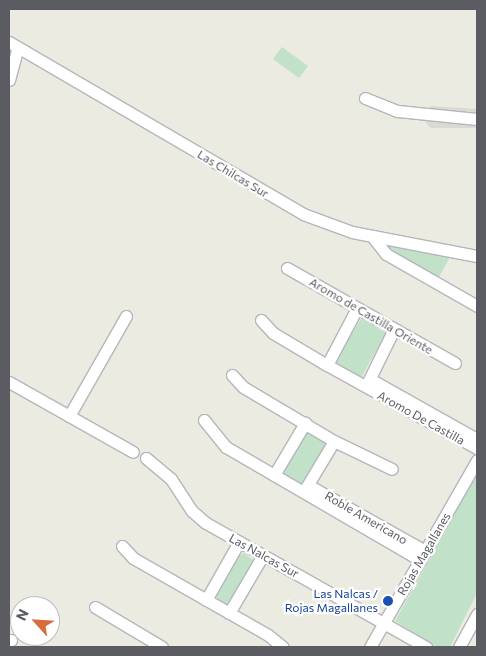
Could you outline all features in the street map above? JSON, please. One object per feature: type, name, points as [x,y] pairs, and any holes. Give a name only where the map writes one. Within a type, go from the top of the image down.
[{"type":"street","points":[[9,80],[14,45]]},
{"type":"street","name":"Las Chilcas Sur","points":[[14,45],[296,211],[332,226],[372,236],[477,256]]},
{"type":"street","points":[[365,98],[398,111],[477,119]]},
{"type":"street","points":[[372,236],[386,254],[477,306]]},
{"type":"street","name":"Aromo de Castilla Oriente","points":[[287,268],[455,363]]},
{"type":"street","points":[[327,365],[357,308]]},
{"type":"street","points":[[69,416],[126,316]]},
{"type":"street","name":"Aromo De Castilla","points":[[261,320],[273,333],[327,365],[368,383],[477,439]]},
{"type":"street","name":"Aromo De Castilla","points":[[368,383],[394,329]]},
{"type":"street","points":[[232,375],[243,387],[334,441],[392,468]]},
{"type":"street","points":[[9,382],[133,452]]},
{"type":"street","name":"Aromo De Castilla","points":[[368,383],[477,448]]},
{"type":"street","name":"Roble Americano","points":[[204,420],[226,447],[274,475],[306,489],[423,555]]},
{"type":"street","points":[[274,475],[305,423]]},
{"type":"street","points":[[306,489],[334,441]]},
{"type":"street","name":"Las Nalcas Sur","points":[[146,458],[172,479],[196,516],[426,647]]},
{"type":"street","name":"Rojas Magallanes","points":[[370,647],[477,460]]},
{"type":"street","points":[[206,600],[239,542]]},
{"type":"street","points":[[122,546],[133,558],[229,613],[283,647]]},
{"type":"street","points":[[229,613],[263,555]]},
{"type":"street","points":[[95,607],[162,647]]},
{"type":"street","points":[[459,647],[477,614]]},
{"type":"shaded area","points":[[430,106],[477,109],[477,128],[431,128],[425,122]]},
{"type":"green space","points":[[282,47],[308,66],[299,78],[273,59]]},
{"type":"green space","points":[[387,245],[450,257],[439,277],[386,248]]},
{"type":"green space","points":[[362,317],[388,329],[361,378],[338,365],[336,360]]},
{"type":"green space","points":[[305,429],[328,441],[304,486],[281,475],[281,470]]},
{"type":"green space","points":[[477,474],[477,593],[450,647],[437,647],[395,621]]},
{"type":"green space","points":[[244,553],[253,560],[228,604],[225,604],[218,600],[216,593],[237,557]]},
{"type":"place","name":"Las Nalcas / Rojas Magallanes","points":[[388,601]]}]
